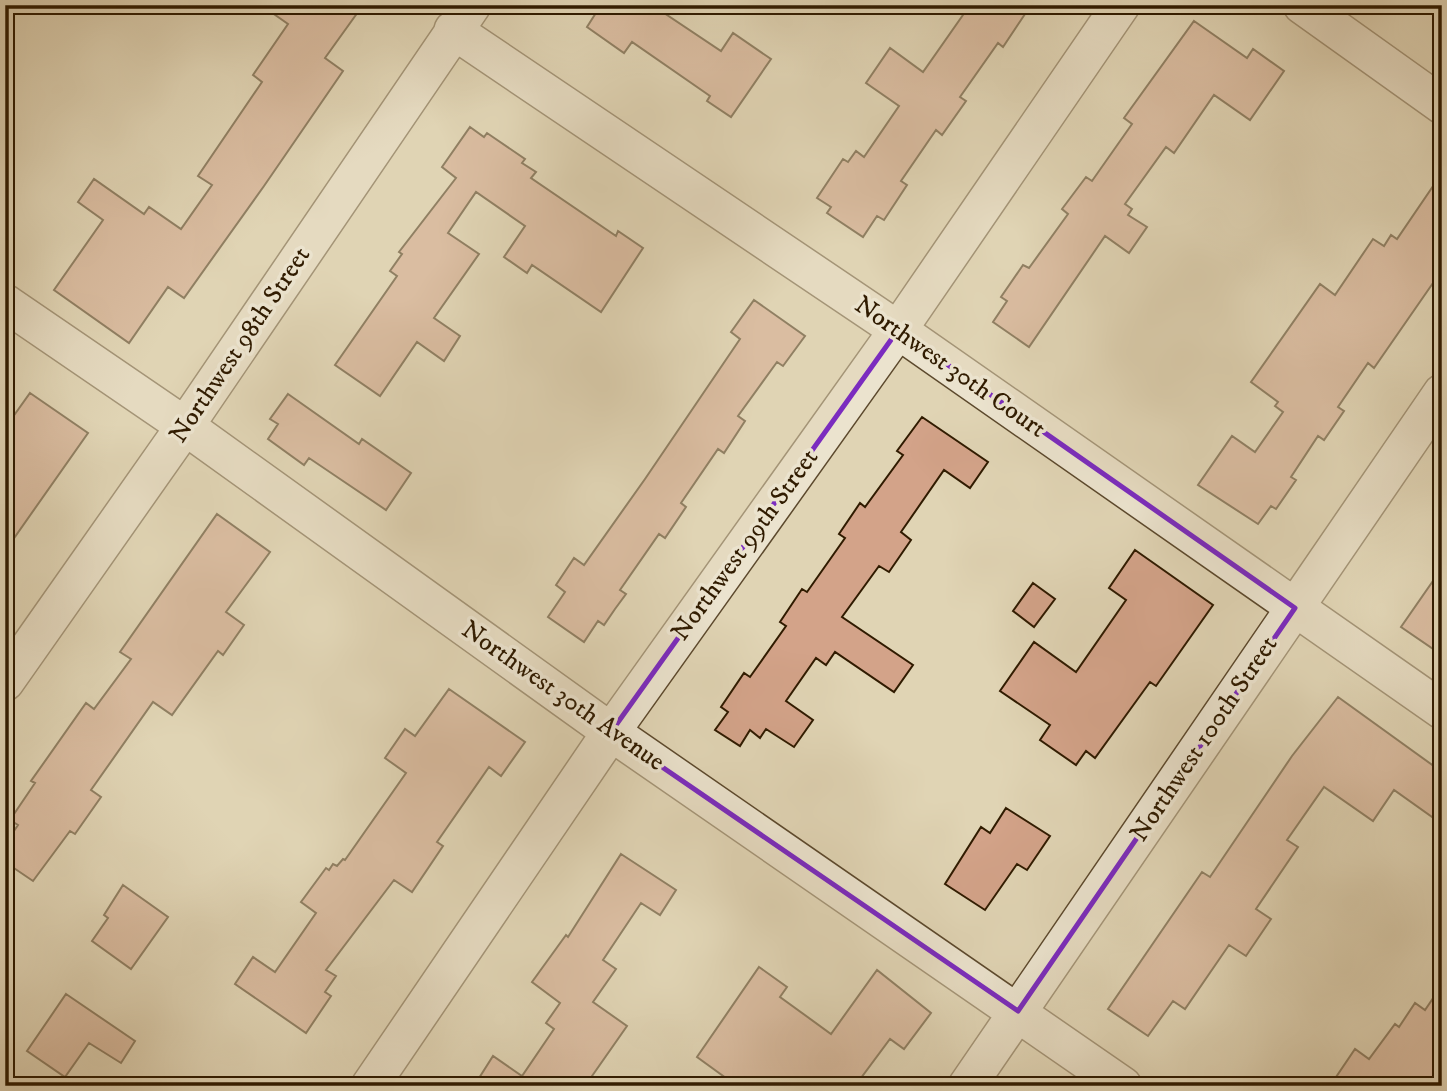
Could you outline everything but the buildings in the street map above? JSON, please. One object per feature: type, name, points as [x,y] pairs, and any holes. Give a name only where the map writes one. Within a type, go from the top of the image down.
[{"type":"street","name":"Northwest 99th Street","points":[[370,1086],[611,732],[898,330],[1121,5]]},
{"type":"street","points":[[1302,5],[1442,105]]},
{"type":"street","name":"Northwest 30th Court","points":[[463,17],[898,330],[1442,710]]},
{"type":"street","name":"Northwest 98th Street","points":[[5,682],[185,426],[463,17]]},
{"type":"street","name":"Northwest 30th Avenue","points":[[5,303],[185,426],[611,732],[1123,1086]]},
{"type":"street","name":"Northwest 100th Street","points":[[967,1086],[1442,393]]},
{"type":"highlighted area","points":[[898,330],[1295,608],[1018,1011],[611,732]]}]
